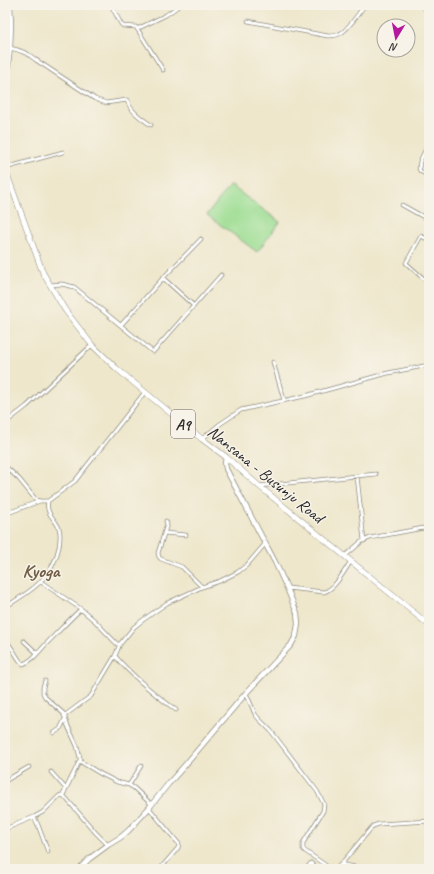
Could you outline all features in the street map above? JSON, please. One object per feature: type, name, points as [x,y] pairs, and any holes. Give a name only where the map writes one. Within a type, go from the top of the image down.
[{"type":"main road","name":"Nansana - Busunju Road","points":[[5,169],[43,273],[65,310],[92,345],[116,368],[429,625]]},
{"type":"street","points":[[5,91],[10,48],[10,5]]},
{"type":"street","points":[[111,5],[123,26],[134,27],[137,29],[163,70]]},
{"type":"street","points":[[137,29],[166,15],[180,5]]},
{"type":"street","points":[[248,21],[335,36],[347,29],[365,5]]},
{"type":"street","points":[[422,5],[429,16]]},
{"type":"street","points":[[10,48],[28,54],[95,99],[106,103],[127,100],[128,105],[151,125]]},
{"type":"street","points":[[429,143],[419,164],[420,171],[429,176]]},
{"type":"street","points":[[5,169],[63,152]]},
{"type":"street","points":[[402,205],[429,220]]},
{"type":"street","points":[[424,279],[406,264],[421,236],[429,240]]},
{"type":"street","points":[[121,325],[163,278],[201,239]]},
{"type":"street","points":[[50,285],[62,284],[74,287],[153,352],[221,275]]},
{"type":"street","points":[[163,278],[194,306]]},
{"type":"street","points":[[5,423],[27,406],[92,345]]},
{"type":"street","points":[[272,362],[284,400]]},
{"type":"street","points":[[202,439],[220,424],[241,410],[305,396],[388,373],[429,365]]},
{"type":"street","points":[[5,514],[40,501],[48,501],[75,481],[145,392]]},
{"type":"street","points":[[79,869],[89,859],[128,831],[246,693],[291,645],[296,636],[298,624],[297,613],[287,588],[226,469],[226,457]]},
{"type":"street","points":[[5,466],[19,479],[36,500],[40,501]]},
{"type":"street","points":[[259,486],[376,474]]},
{"type":"street","points":[[357,476],[364,541]]},
{"type":"street","points":[[5,607],[41,582],[54,563],[58,552],[60,530],[48,512],[48,501]]},
{"type":"street","points":[[166,521],[167,524],[158,553],[159,557],[182,567],[202,587]]},
{"type":"street","points":[[345,556],[361,542],[370,538],[429,527]]},
{"type":"street","points":[[164,533],[186,535]]},
{"type":"street","points":[[54,733],[60,729],[64,718],[91,696],[116,656],[120,644],[134,627],[167,603],[238,572],[247,565],[265,544]]},
{"type":"street","points":[[287,588],[324,592],[328,591],[336,583],[351,561]]},
{"type":"street","points":[[41,582],[81,609],[117,644],[120,644]]},
{"type":"street","points":[[5,638],[23,664],[28,662],[81,609]]},
{"type":"street","points":[[24,640],[37,653]]},
{"type":"street","points":[[116,656],[140,682],[176,710]]},
{"type":"street","points":[[45,681],[43,684],[45,697],[62,712],[77,746],[82,763],[117,782],[134,788],[179,844],[178,848],[160,869]]},
{"type":"street","points":[[246,693],[255,714],[271,731],[317,791],[324,804],[323,811],[303,843],[303,849],[331,869]]},
{"type":"street","points":[[5,829],[43,812],[60,795],[63,795],[80,760]]},
{"type":"street","points":[[129,785],[141,766]]},
{"type":"street","points":[[5,782],[29,767]]},
{"type":"street","points":[[51,772],[66,789]]},
{"type":"street","points":[[63,795],[108,845]]},
{"type":"street","points":[[34,817],[48,852]]},
{"type":"street","points":[[336,869],[373,826],[379,824],[429,821]]},
{"type":"street","points":[[5,859],[6,869]]},
{"type":"street","points":[[306,869],[311,863],[316,869]]},
{"type":"street","points":[[342,863],[344,865],[369,869]]},
{"type":"green space","points":[[230,185],[280,222],[257,252],[207,215]]},
{"type":"district","name":"Kyoga","points":[[41,570]]}]
